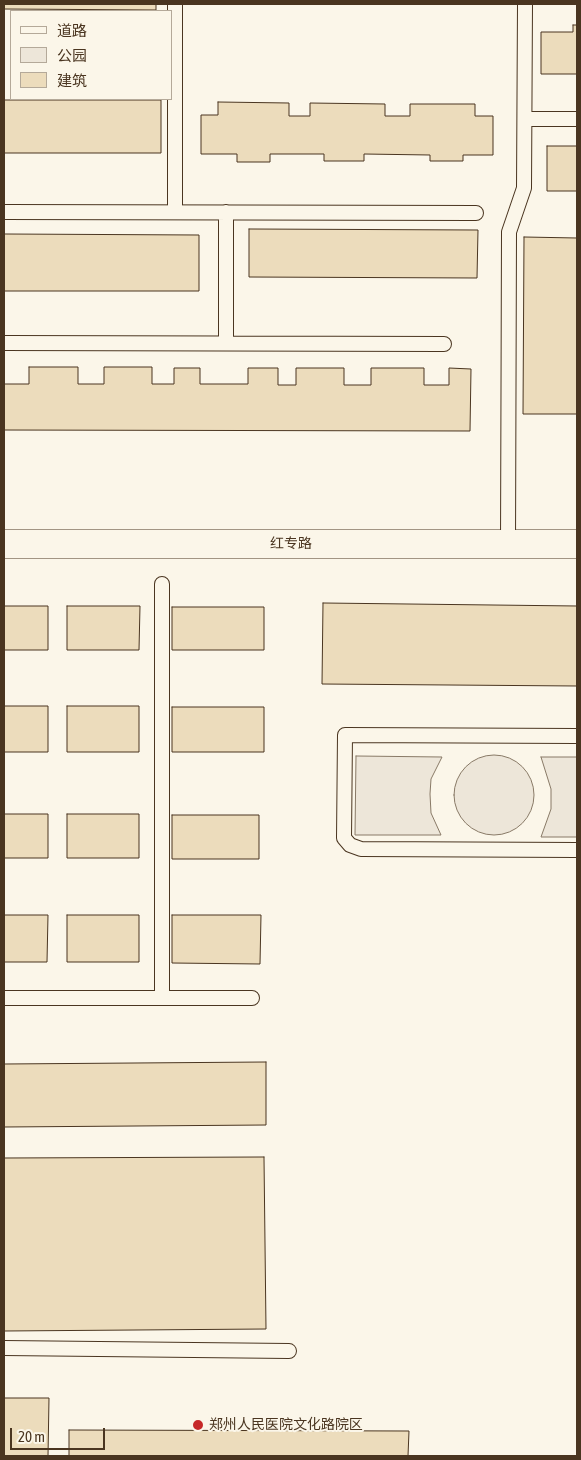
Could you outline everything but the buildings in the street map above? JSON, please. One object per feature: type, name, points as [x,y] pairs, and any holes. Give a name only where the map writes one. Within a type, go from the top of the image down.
[{"type":"street","name":"红专路","points":[[4,544],[577,544]]},
{"type":"lane","points":[[175,212],[176,4]]},
{"type":"lane","points":[[508,544],[509,232],[524,188],[525,4]]},
{"type":"lane","points":[[525,119],[577,119]]},
{"type":"lane","points":[[4,212],[476,213]]},
{"type":"lane","points":[[226,212],[226,344]]},
{"type":"lane","points":[[4,343],[444,344]]},
{"type":"lane","points":[[162,584],[162,998]]},
{"type":"lane","points":[[577,736],[345,735],[344,838],[350,845],[361,849],[577,850]]},
{"type":"lane","points":[[4,998],[252,998]]},
{"type":"lane","points":[[4,1348],[289,1351]]},
{"type":"green space","points":[[494,755],[509,758],[522,767],[531,780],[534,795],[531,810],[522,823],[509,832],[494,835],[479,832],[466,823],[457,810],[454,795],[457,780],[466,767],[479,758]]},
{"type":"green space","points":[[356,756],[442,757],[431,779],[430,794],[431,813],[441,835],[355,835]]},
{"type":"green space","points":[[541,757],[577,757],[577,837],[541,837],[551,809],[551,789]]},
{"type":"place","name":"郑州人民医院文化路院区","points":[[198,1425]]}]
